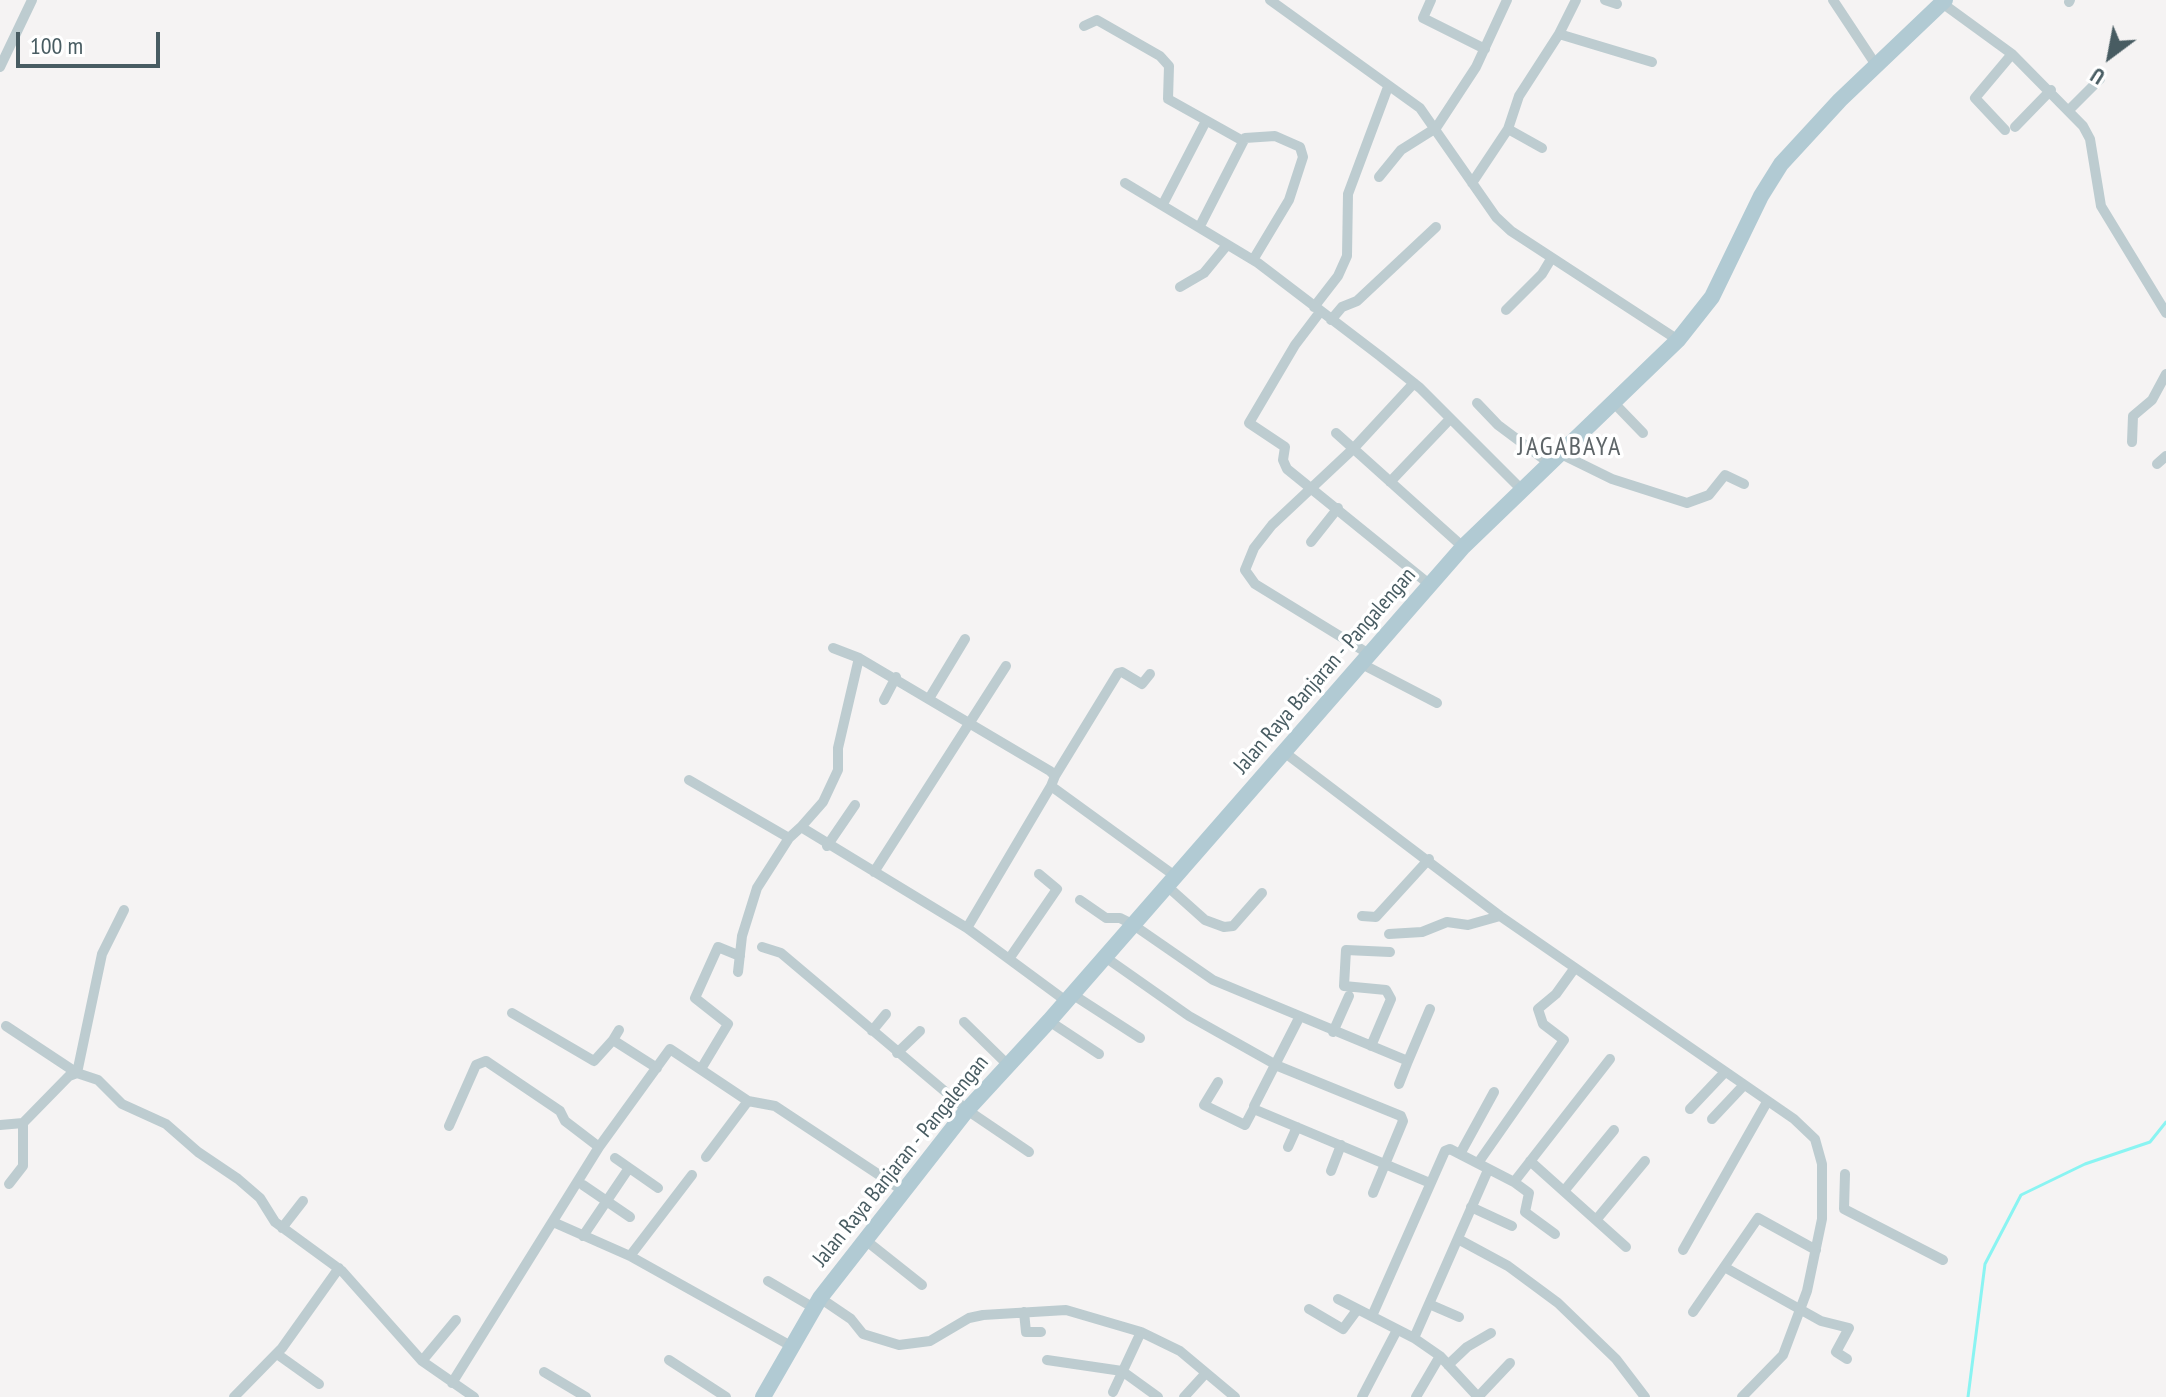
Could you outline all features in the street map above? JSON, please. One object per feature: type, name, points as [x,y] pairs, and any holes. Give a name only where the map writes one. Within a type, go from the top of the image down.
[{"type":"main road","name":"Jalan Raya Banjaran - Pangalengan","points":[[763,1397],[817,1303],[967,1110],[1049,1021],[1463,547],[1678,340],[1712,297],[1768,183],[1781,164],[1876,65],[1944,1]]},
{"type":"street","points":[[0,67],[32,0]]},
{"type":"street","points":[[1270,0],[1420,108],[1503,224],[1551,259],[1678,340]]},
{"type":"street","points":[[1431,0],[1423,18],[1485,49]]},
{"type":"street","points":[[1379,177],[1401,150],[1436,128],[1485,49],[1507,0]]},
{"type":"street","points":[[1472,183],[1508,129],[1519,96],[1559,34],[1576,0]]},
{"type":"street","points":[[1605,0],[1617,4]]},
{"type":"street","points":[[1833,0],[1876,65]]},
{"type":"street","points":[[1944,1],[2012,54],[2051,90],[2090,139],[2101,206],[2166,313]]},
{"type":"street","points":[[1084,26],[1097,20],[1160,56],[1169,66],[1168,99],[1243,141],[1275,136],[1294,143],[1304,154],[1282,215],[1253,260]]},
{"type":"street","points":[[1559,34],[1652,62]]},
{"type":"street","points":[[2012,54],[1975,98],[2010,128],[2051,90]]},
{"type":"street","points":[[2069,110],[2100,79]]},
{"type":"street","points":[[1388,87],[1348,194],[1347,256],[1249,423],[1285,447],[1283,464],[1429,584]]},
{"type":"street","points":[[1163,204],[1206,121]]},
{"type":"street","points":[[1508,129],[1542,148]]},
{"type":"street","points":[[1200,226],[1243,141]]},
{"type":"street","points":[[1125,183],[1253,260],[1414,383],[1522,490]]},
{"type":"street","points":[[1331,320],[1342,307],[1357,301],[1436,227]]},
{"type":"street","points":[[1180,287],[1204,273],[1227,245]]},
{"type":"street","points":[[1506,310],[1542,274],[1551,259]]},
{"type":"street","points":[[2132,442],[2133,416],[2158,392],[2166,374]]},
{"type":"street","points":[[1414,383],[1353,449],[1272,525],[1254,548],[1245,570],[1255,584],[1437,703]]},
{"type":"street","points":[[1477,403],[1507,433],[1554,458],[1687,503],[1704,499],[1725,475],[1744,484]]},
{"type":"street","points":[[1614,403],[1643,433]]},
{"type":"street","points":[[1390,482],[1449,420]]},
{"type":"street","points":[[1336,433],[1463,547]]},
{"type":"street","points":[[2157,464],[2166,456]]},
{"type":"street","points":[[1311,542],[1338,508]]},
{"type":"street","points":[[930,697],[965,639]]},
{"type":"street","points":[[833,648],[896,677],[970,721],[1053,781],[1171,881],[1205,920],[1224,927],[1233,926],[1262,893]]},
{"type":"street","points":[[738,972],[742,936],[757,888],[789,838],[823,802],[838,770],[838,748],[859,658]]},
{"type":"street","points":[[874,872],[1006,666]]},
{"type":"street","points":[[967,928],[1118,673],[1122,672],[1142,684],[1150,674]]},
{"type":"street","points":[[884,700],[896,677]]},
{"type":"street","points":[[1284,752],[1429,859],[1500,916],[1794,1119],[1818,1144],[1822,1219],[1799,1310],[1783,1355],[1742,1397]]},
{"type":"street","points":[[689,780],[789,838]]},
{"type":"street","points":[[827,846],[855,805]]},
{"type":"street","points":[[801,827],[827,846],[967,928],[1069,997],[1140,1038]]},
{"type":"street","points":[[1362,916],[1376,917],[1429,859]]},
{"type":"street","points":[[1009,959],[1057,889],[1039,874]]},
{"type":"street","points":[[1080,900],[1106,918],[1120,918],[1132,924],[1213,980],[1408,1061]]},
{"type":"street","points":[[0,1125],[23,1123],[61,1082],[77,1073],[102,954],[124,910]]},
{"type":"street","points":[[1389,934],[1422,932],[1447,922],[1468,925],[1500,916]]},
{"type":"street","points":[[701,1069],[728,1024],[695,998],[718,947],[740,956]]},
{"type":"street","points":[[762,947],[781,953],[967,1110],[1029,1152]]},
{"type":"street","points":[[1371,1046],[1391,999],[1386,990],[1344,986],[1346,950],[1390,952]]},
{"type":"street","points":[[1105,957],[1189,1016],[1278,1066],[1401,1116],[1403,1121],[1373,1193]]},
{"type":"street","points":[[1414,1338],[1471,1207],[1483,1166],[1564,1040],[1543,1024],[1538,1009],[1556,994],[1574,969]]},
{"type":"street","points":[[1333,1032],[1349,996]]},
{"type":"street","points":[[1399,1084],[1430,1009]]},
{"type":"street","points":[[512,1013],[594,1061],[616,1035],[657,1068]]},
{"type":"street","points":[[872,1031],[886,1014]]},
{"type":"street","points":[[1218,1082],[1204,1105],[1245,1125],[1278,1066],[1299,1018]]},
{"type":"street","points":[[1049,1021],[1099,1054]]},
{"type":"street","points":[[964,1022],[1007,1064]]},
{"type":"street","points":[[6,1026],[77,1073],[89,1075],[131,1110],[166,1124],[198,1152],[238,1179],[260,1198],[282,1228],[339,1268],[422,1361],[474,1397]]},
{"type":"street","points":[[897,1053],[920,1031]]},
{"type":"street","points":[[452,1383],[599,1147],[670,1049],[748,1101],[775,1106],[902,1190]]},
{"type":"street","points":[[1514,1182],[1610,1059]]},
{"type":"street","points":[[449,1126],[476,1065],[486,1061],[560,1111],[565,1121],[599,1147]]},
{"type":"street","points":[[1690,1109],[1725,1072]]},
{"type":"street","points":[[1712,1119],[1744,1085]]},
{"type":"street","points":[[1460,1154],[1494,1092]]},
{"type":"street","points":[[706,1157],[748,1101]]},
{"type":"street","points":[[1683,1250],[1767,1102]]},
{"type":"street","points":[[1254,1108],[1430,1183]]},
{"type":"street","points":[[9,1184],[23,1166],[23,1123]]},
{"type":"street","points":[[1288,1147],[1297,1127]]},
{"type":"street","points":[[1564,1191],[1614,1130]]},
{"type":"street","points":[[1331,1171],[1341,1145]]},
{"type":"street","points":[[1372,1316],[1447,1149],[1514,1182],[1529,1193],[1525,1212],[1555,1234]]},
{"type":"street","points":[[615,1158],[658,1188]]},
{"type":"street","points":[[1530,1161],[1626,1247]]},
{"type":"street","points":[[1596,1220],[1645,1161]]},
{"type":"street","points":[[583,1236],[629,1168]]},
{"type":"street","points":[[1845,1174],[1844,1209],[1943,1260]]},
{"type":"street","points":[[630,1256],[692,1175]]},
{"type":"street","points":[[583,1185],[630,1217]]},
{"type":"street","points":[[282,1228],[303,1201]]},
{"type":"street","points":[[1471,1207],[1512,1226]]},
{"type":"street","points":[[1693,1312],[1759,1218],[1816,1250]]},
{"type":"street","points":[[553,1222],[630,1256],[791,1346]]},
{"type":"street","points":[[864,1239],[922,1285]]},
{"type":"street","points":[[1458,1239],[1508,1266],[1558,1303],[1616,1359],[1645,1397]]},
{"type":"street","points":[[234,1397],[277,1354],[339,1268]]},
{"type":"street","points":[[1726,1268],[1822,1322],[1849,1328],[1836,1352],[1847,1359]]},
{"type":"street","points":[[768,1281],[851,1319],[863,1334],[899,1345],[930,1341],[969,1318],[983,1315],[1066,1310],[1141,1332],[1186,1355],[1235,1397]]},
{"type":"street","points":[[1338,1299],[1414,1338],[1444,1361],[1478,1397],[1510,1363]]},
{"type":"street","points":[[1429,1304],[1459,1317]]},
{"type":"street","points":[[1309,1309],[1343,1329],[1357,1310]]},
{"type":"street","points":[[1024,1312],[1026,1332],[1041,1332]]},
{"type":"street","points":[[422,1361],[456,1320]]},
{"type":"street","points":[[1362,1397],[1397,1330]]},
{"type":"street","points":[[1113,1392],[1141,1332]]},
{"type":"street","points":[[1416,1397],[1444,1361],[1491,1333]]},
{"type":"street","points":[[277,1354],[319,1384]]},
{"type":"street","points":[[669,1360],[726,1397]]},
{"type":"street","points":[[1047,1360],[1122,1371],[1158,1397]]},
{"type":"street","points":[[544,1372],[586,1397]]},
{"type":"street","points":[[1184,1397],[1205,1374]]},
{"type":"waterway","points":[[1968,1397],[1985,1264],[2021,1195],[2085,1164],[2150,1142],[2166,1122]]},
{"type":"district","name":"JAGABAYA","points":[[1570,448]]}]
